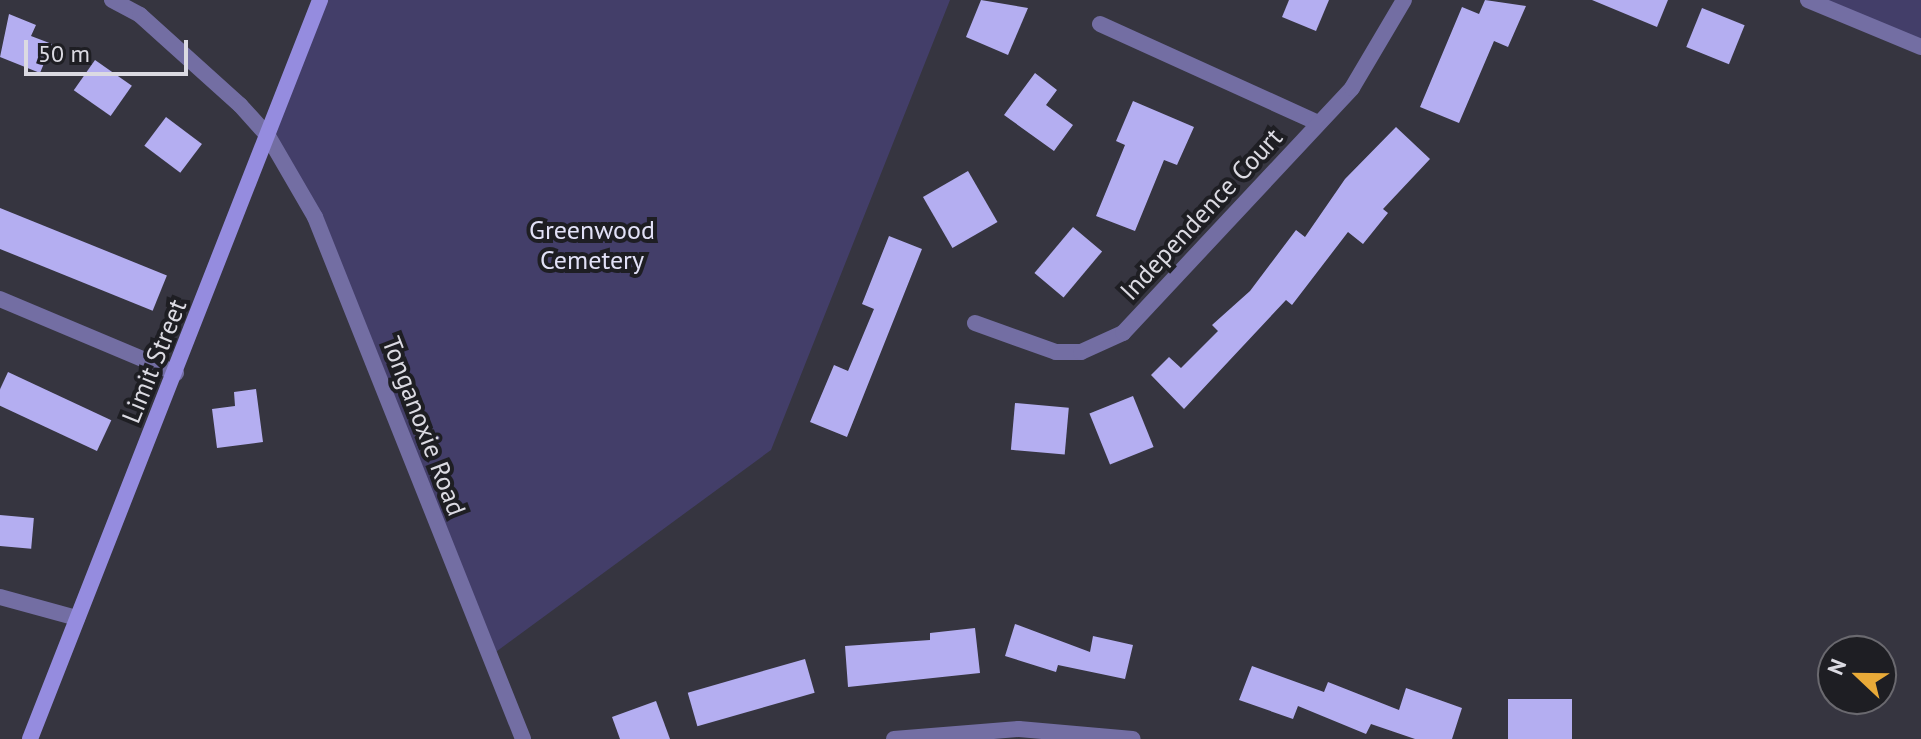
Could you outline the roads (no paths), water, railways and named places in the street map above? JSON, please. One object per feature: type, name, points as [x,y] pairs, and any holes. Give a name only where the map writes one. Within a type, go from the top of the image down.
[{"type":"street","name":"Tonganoxie Road","points":[[112,0],[213,77],[268,136],[338,272],[523,739]]},
{"type":"street","name":"Limit Street","points":[[30,739],[320,0]]},
{"type":"street","name":"Independence Court","points":[[975,323],[1056,352],[1103,345],[1123,333],[1318,123],[1379,50],[1404,0]]},
{"type":"street","points":[[1808,0],[1921,47]]},
{"type":"street","points":[[1100,24],[1318,123]]},
{"type":"street","points":[[0,299],[176,373]]},
{"type":"street","points":[[0,597],[77,618]]},
{"type":"street","points":[[894,739],[1019,729],[1133,739]]},
{"type":"park label","name":"Greenwood Cemetery","points":[[592,245]]}]
